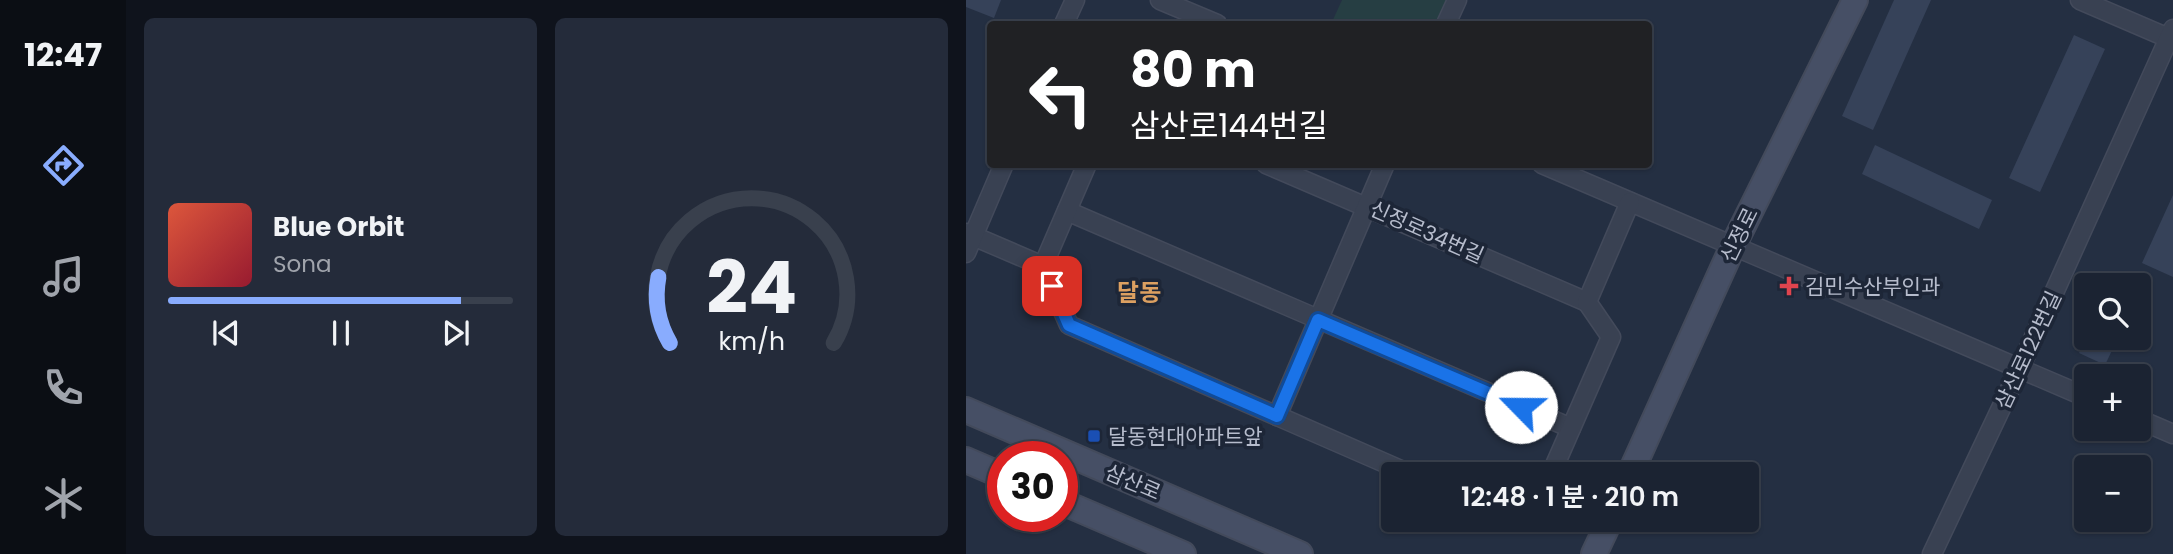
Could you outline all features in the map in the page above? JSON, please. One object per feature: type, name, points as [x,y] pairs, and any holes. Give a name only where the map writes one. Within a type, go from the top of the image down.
[{"type":"main road","name":"신정로","points":[[1635,462],[1733,246],[1855,0]]},
{"type":"main road","name":"삼산로","points":[[966,410],[1300,554]]},
{"type":"main road","points":[[966,460],[987,469]]},
{"type":"main road","points":[[1078,509],[1184,554]]},
{"type":"main road","points":[[1594,554],[1604,532]]},
{"type":"street","points":[[1065,21],[1074,0]]},
{"type":"street","points":[[1160,0],[1199,14]]},
{"type":"street","points":[[1447,21],[1457,0]]},
{"type":"street","points":[[2080,0],[2172,36]]},
{"type":"street","name":"삼산로122번길","points":[[1932,554],[2021,368],[2172,36]]},
{"type":"street","points":[[966,253],[970,235],[1002,168]]},
{"type":"street","points":[[1043,266],[1085,168]]},
{"type":"street","name":"신정로34번길","points":[[1276,168],[1587,302]]},
{"type":"street","points":[[1277,416],[1383,168]]},
{"type":"street","points":[[1551,168],[2074,392]]},
{"type":"street","points":[[1556,462],[1611,337],[1587,302],[1630,202]]},
{"type":"street","points":[[1067,211],[1571,428]]},
{"type":"street","points":[[970,235],[1043,266],[1069,325],[1382,462]]},
{"type":"street","points":[[2151,425],[2173,435]]},
{"type":"green space","points":[[1342,0],[1457,0],[1447,21],[1332,21]]},
{"type":"building","points":[[966,0],[1001,0],[994,18],[966,7]]},
{"type":"building","points":[[1894,0],[1931,0],[1873,130],[1842,116]]},
{"type":"building","points":[[2074,35],[2105,49],[2040,192],[2009,178]]},
{"type":"building","points":[[1875,145],[1992,200],[1979,229],[1862,174]]},
{"type":"building","points":[[2173,195],[2173,277],[2142,263]]},
{"type":"building","points":[[2081,350],[2112,350],[2105,364],[2079,353]]},
{"type":"place","name":"김민수산부인과","points":[[1789,286]]},
{"type":"place","name":"달동현대아파트앞","points":[[1094,436]]},
{"type":"district","name":"달동","points":[[1139,292]]},
{"type":"route","points":[[1052,286],[1069,325],[1277,416],[1318,320],[1521,407]]}]
